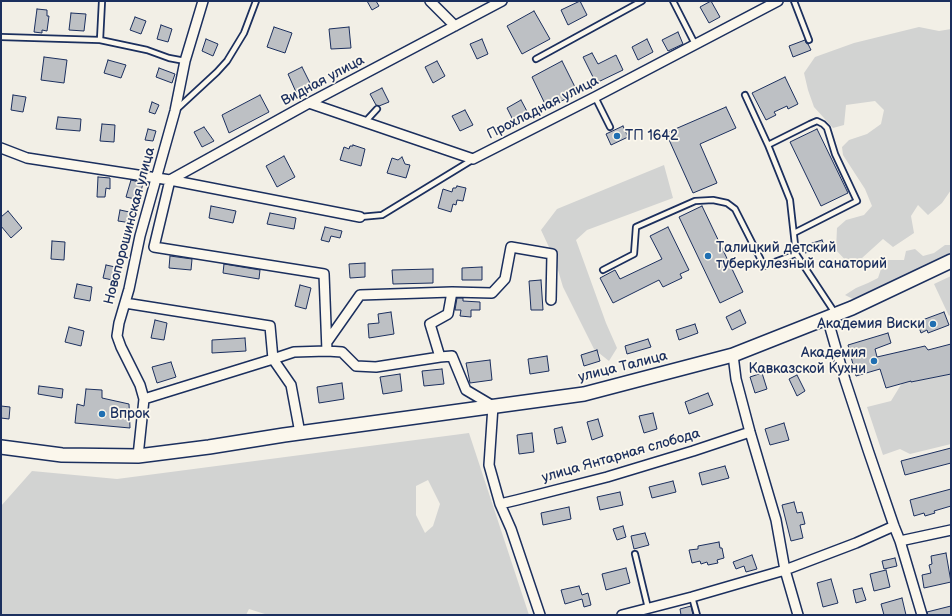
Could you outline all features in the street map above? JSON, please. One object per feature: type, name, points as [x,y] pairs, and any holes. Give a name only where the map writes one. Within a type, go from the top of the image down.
[{"type":"street","name":"Новопорошинская улица","points":[[138,456],[144,399],[140,385],[117,336],[140,236],[175,111],[185,61],[203,1]]},
{"type":"street","points":[[430,1],[455,26]]},
{"type":"street","name":"Видная улица","points":[[170,180],[309,103],[502,1]]},
{"type":"street","name":"Прохладная улица","points":[[473,159],[778,1]]},
{"type":"street","points":[[309,103],[473,159]]},
{"type":"street","points":[[1,148],[27,158],[170,180],[360,217]]},
{"type":"street","points":[[170,180],[154,247],[324,274],[327,346]]},
{"type":"street","points":[[327,346],[360,295],[452,292],[492,293],[505,279],[511,247],[552,254],[551,300]]},
{"type":"street","name":"улица Талица","points":[[1,447],[62,455],[138,456],[584,394],[733,355],[852,308],[951,261]]},
{"type":"street","points":[[440,357],[430,324],[448,314],[452,292]]},
{"type":"street","points":[[125,303],[270,326],[273,359],[292,385],[300,433]]},
{"type":"street","points":[[832,316],[845,380],[900,542],[922,615]]},
{"type":"street","points":[[144,399],[294,352],[327,346],[342,352],[356,366],[376,367],[452,356],[466,390],[493,406],[490,465],[500,504],[514,536],[540,615]]},
{"type":"street","points":[[733,355],[736,378],[776,520],[786,570],[798,615]]},
{"type":"street","name":"улица Янтарная слобода","points":[[500,504],[607,477],[750,432]]},
{"type":"street","points":[[622,615],[786,570],[856,543],[894,526]]},
{"type":"street","points":[[900,542],[951,530]]},
{"type":"lane","points":[[100,40],[102,1]]},
{"type":"lane","points":[[175,111],[217,72],[226,61],[244,33],[256,1]]},
{"type":"lane","points":[[536,59],[642,1]]},
{"type":"lane","points":[[673,1],[695,44]]},
{"type":"lane","points":[[794,1],[809,40]]},
{"type":"lane","points":[[1,37],[100,40],[147,50],[169,58],[185,61]]},
{"type":"lane","points":[[745,95],[768,145],[790,200],[796,254],[832,316]]},
{"type":"lane","points":[[594,97],[610,127]]},
{"type":"lane","points":[[365,122],[377,109]]},
{"type":"lane","points":[[768,145],[817,121],[823,124],[827,128],[835,154],[857,200],[794,233]]},
{"type":"lane","points":[[360,217],[382,215],[473,159]]},
{"type":"lane","points":[[604,270],[634,254],[636,227],[695,201],[707,200],[727,202],[735,209],[764,266],[796,254]]},
{"type":"lane","points":[[635,554],[648,608]]},
{"type":"lane","points":[[692,597],[697,615]]},
{"type":"shaded area","points":[[919,27],[939,31],[951,29],[951,190],[942,203],[928,215],[918,205],[911,216],[914,233],[893,247],[883,239],[862,258],[849,264],[836,250],[837,228],[846,220],[864,215],[872,206],[865,189],[843,155],[842,147],[849,140],[867,134],[881,124],[884,110],[875,101],[846,105],[844,125],[833,128],[814,107],[804,73],[815,57],[854,43]]},
{"type":"shaded area","points":[[664,165],[673,198],[587,230],[576,240],[606,323],[617,348],[609,361],[594,349],[563,287],[555,260],[541,230],[557,209]]},
{"type":"shaded area","points":[[945,245],[951,245],[951,257],[910,273],[853,299],[845,295],[878,278],[884,260],[904,260],[906,251],[915,249],[923,256],[934,253]]},
{"type":"shaded area","points":[[951,276],[951,314],[949,316],[934,284]]},
{"type":"shaded area","points":[[951,374],[951,444],[910,454],[900,449],[883,455],[867,407],[891,401],[902,383],[910,378],[911,382]]},
{"type":"shaded area","points":[[469,433],[529,615],[268,615],[249,609],[246,615],[1,615],[1,506],[32,471],[117,479]],"holes":[[[428,480],[440,504],[433,526],[425,533],[416,515],[416,486]]]},
{"type":"building","points":[[367,1],[376,1],[379,6],[372,10]]},
{"type":"building","points":[[580,1],[587,15],[568,25],[561,10]]},
{"type":"building","points":[[711,1],[720,17],[709,23],[700,7]]},
{"type":"building","points":[[37,9],[47,10],[47,16],[49,16],[47,31],[42,30],[42,33],[34,32]]},
{"type":"building","points":[[534,11],[550,39],[522,54],[507,26]]},
{"type":"building","points":[[71,13],[86,14],[84,31],[69,30]]},
{"type":"building","points":[[135,17],[146,21],[141,34],[130,30]]},
{"type":"building","points":[[161,25],[172,29],[168,42],[157,39]]},
{"type":"building","points":[[274,27],[292,33],[285,53],[267,47]]},
{"type":"building","points":[[349,27],[351,48],[331,49],[329,29]]},
{"type":"building","points":[[678,32],[683,44],[668,51],[662,40]]},
{"type":"building","points":[[206,39],[218,44],[213,56],[202,51]]},
{"type":"building","points":[[482,39],[488,54],[477,59],[470,44]]},
{"type":"building","points":[[647,39],[653,52],[638,60],[632,47]]},
{"type":"building","points":[[805,40],[811,50],[793,57],[789,46]]},
{"type":"building","points":[[592,53],[598,64],[616,55],[623,70],[596,83],[583,57]]},
{"type":"building","points":[[44,57],[67,60],[64,83],[41,80]]},
{"type":"building","points":[[108,60],[126,65],[121,78],[104,73]]},
{"type":"building","points":[[437,61],[445,76],[433,83],[425,67]]},
{"type":"building","points":[[562,61],[578,93],[547,108],[532,77]]},
{"type":"building","points":[[302,67],[311,85],[296,92],[288,74]]},
{"type":"building","points":[[159,68],[175,74],[172,83],[156,77]]},
{"type":"building","points":[[785,77],[798,104],[788,109],[787,106],[774,112],[776,115],[766,120],[752,93]]},
{"type":"building","points":[[382,88],[389,102],[379,106],[376,105],[370,94]]},
{"type":"building","points":[[13,95],[26,97],[23,112],[11,110]]},
{"type":"building","points":[[260,95],[269,112],[229,133],[222,115]]},
{"type":"building","points":[[521,100],[530,117],[515,124],[507,108]]},
{"type":"building","points":[[152,102],[159,105],[155,114],[149,112]]},
{"type":"building","points":[[726,107],[736,128],[700,144],[717,183],[693,193],[666,133]]},
{"type":"building","points":[[465,110],[473,125],[460,131],[452,116]]},
{"type":"building","points":[[58,117],[81,119],[80,131],[56,129]]},
{"type":"building","points":[[102,124],[115,125],[114,142],[100,141]]},
{"type":"building","name":"ТП 1642","points":[[623,126],[628,137],[611,145],[606,134]]},
{"type":"building","points":[[204,127],[214,141],[202,147],[194,132]]},
{"type":"building","points":[[148,129],[156,131],[153,141],[145,140]]},
{"type":"building","points":[[817,129],[848,193],[821,206],[790,142]]},
{"type":"building","points":[[353,145],[365,149],[361,166],[340,160],[344,147],[349,149],[350,146]]},
{"type":"building","points":[[284,156],[295,177],[277,187],[266,166]]},
{"type":"building","points":[[402,157],[405,164],[410,165],[406,178],[387,173],[392,158],[398,160]]},
{"type":"building","points":[[98,177],[110,178],[110,189],[106,188],[105,197],[97,197]]},
{"type":"building","points":[[131,180],[143,183],[139,200],[126,197]]},
{"type":"building","points":[[457,186],[466,188],[463,201],[457,200],[456,205],[453,204],[451,212],[438,208],[443,189],[452,192],[453,188],[456,188]]},
{"type":"building","points":[[211,206],[236,211],[233,223],[209,218]]},
{"type":"building","points":[[702,206],[743,292],[720,303],[679,217]]},
{"type":"building","points":[[120,210],[134,213],[132,223],[118,221]]},
{"type":"building","points":[[8,211],[22,228],[11,238],[1,226],[1,217]]},
{"type":"building","points":[[270,213],[296,218],[294,229],[267,224]]},
{"type":"building","points":[[325,227],[342,231],[340,238],[331,236],[329,242],[321,240]]},
{"type":"building","points":[[668,227],[689,270],[680,274],[682,278],[663,287],[659,280],[613,303],[600,278],[615,270],[620,279],[662,259],[650,236]]},
{"type":"building","points":[[822,240],[825,248],[805,253],[803,246]]},
{"type":"building","points":[[52,241],[65,242],[64,260],[51,259]]},
{"type":"building","points":[[170,256],[192,259],[191,270],[169,268]]},
{"type":"building","points":[[365,263],[365,277],[350,278],[349,264]]},
{"type":"building","points":[[224,264],[260,270],[259,279],[223,273]]},
{"type":"building","points":[[106,265],[120,268],[117,281],[103,278]]},
{"type":"building","points":[[482,267],[482,280],[462,280],[462,268]]},
{"type":"building","points":[[433,269],[433,283],[393,284],[392,270]]},
{"type":"building","points":[[541,280],[543,310],[531,310],[529,281]]},
{"type":"building","points":[[77,284],[92,287],[90,301],[74,298]]},
{"type":"building","points":[[300,285],[311,288],[306,309],[295,306]]},
{"type":"building","points":[[457,298],[463,298],[463,301],[480,302],[480,310],[471,310],[471,317],[460,316],[461,310],[455,310]]},
{"type":"building","points":[[740,310],[746,323],[732,330],[726,317]]},
{"type":"building","points":[[391,312],[394,334],[369,338],[368,324],[379,323],[378,314]]},
{"type":"building","name":"Академия Виски","points":[[944,312],[949,325],[928,333],[927,330],[921,333],[917,322]]},
{"type":"building","points":[[155,320],[167,323],[164,340],[151,338]]},
{"type":"building","points":[[695,324],[698,333],[679,340],[676,330]]},
{"type":"building","points":[[69,327],[84,331],[81,346],[65,342]]},
{"type":"building","points":[[888,333],[891,343],[875,349],[877,357],[925,346],[928,350],[951,344],[951,374],[911,381],[886,388],[880,369],[856,376],[848,345]]},
{"type":"building","points":[[245,338],[246,351],[212,353],[212,340]]},
{"type":"building","points":[[648,339],[651,347],[627,354],[625,346]]},
{"type":"building","points":[[597,350],[600,361],[584,366],[581,355]]},
{"type":"building","points":[[547,356],[549,371],[530,374],[528,359]]},
{"type":"building","points":[[490,360],[492,380],[470,383],[466,363]]},
{"type":"building","points":[[171,362],[176,377],[157,383],[152,367]]},
{"type":"building","points":[[442,369],[444,384],[424,386],[422,371]]},
{"type":"building","points":[[762,373],[767,389],[755,393],[750,377]]},
{"type":"building","points":[[400,374],[402,391],[383,394],[380,377]]},
{"type":"building","points":[[797,375],[805,391],[797,396],[789,379]]},
{"type":"building","points":[[342,383],[344,399],[319,403],[317,387]]},
{"type":"building","points":[[39,386],[63,389],[62,398],[38,394]]},
{"type":"building","name":"Впрок","points":[[86,389],[102,390],[102,398],[129,404],[130,428],[75,423],[77,404],[84,406]]},
{"type":"building","points":[[708,393],[713,405],[689,414],[685,402]]},
{"type":"building","points":[[1,406],[10,407],[9,419],[1,418]]},
{"type":"building","points":[[653,413],[657,429],[644,433],[639,416]]},
{"type":"building","points":[[598,419],[603,436],[592,440],[587,422]]},
{"type":"building","points":[[784,423],[789,440],[770,445],[765,429]]},
{"type":"building","points":[[562,427],[566,442],[557,444],[554,429]]},
{"type":"building","points":[[532,433],[534,452],[519,454],[517,435]]},
{"type":"building","points":[[951,448],[951,463],[905,475],[901,461]]},
{"type":"building","points":[[725,466],[729,478],[702,485],[699,473]]},
{"type":"building","points":[[673,481],[676,492],[652,498],[649,487]]},
{"type":"building","points":[[951,489],[951,506],[934,511],[935,513],[925,516],[924,513],[914,516],[910,500]]},
{"type":"building","points":[[620,492],[623,505],[600,510],[597,497]]},
{"type":"building","points":[[794,502],[797,513],[802,512],[805,524],[800,525],[803,538],[791,541],[782,505]]},
{"type":"building","points":[[569,507],[571,519],[543,525],[541,513]]},
{"type":"building","points":[[623,526],[626,537],[617,540],[613,529]]},
{"type":"building","points":[[645,533],[649,545],[634,549],[631,536]]},
{"type":"building","points":[[719,542],[724,558],[717,560],[718,563],[708,565],[707,562],[701,564],[700,561],[692,563],[689,550],[698,549],[698,546]]},
{"type":"building","points":[[946,553],[951,582],[924,588],[922,575],[931,573],[929,565],[932,564],[931,556]]},
{"type":"building","points":[[752,555],[757,569],[746,572],[744,566],[736,569],[733,562]]},
{"type":"building","points":[[895,558],[897,566],[884,569],[882,561]]},
{"type":"building","points":[[626,568],[630,583],[606,590],[602,574]]},
{"type":"building","points":[[886,570],[890,587],[874,591],[870,574]]},
{"type":"building","points":[[831,579],[838,603],[823,607],[817,583]]},
{"type":"building","points":[[579,586],[582,595],[588,593],[591,605],[584,607],[582,599],[565,604],[561,590]]},
{"type":"building","points":[[862,588],[866,600],[856,603],[853,590]]},
{"type":"building","points":[[902,598],[906,615],[884,615],[881,604]]},
{"type":"building","points":[[691,606],[693,615],[681,615],[680,609]]},
{"type":"building","points":[[951,606],[951,615],[928,615],[927,612]]},
{"type":"place","name":"ТП 1642","points":[[617,136]]},
{"type":"place","name":"Талицкий детский туберкулезный санаторий","points":[[708,256]]},
{"type":"place","name":"Академия Виски","points":[[933,324]]},
{"type":"place","name":"Академия Кавказской Кухни","points":[[874,361]]},
{"type":"place","name":"Впрок","points":[[102,414]]}]
